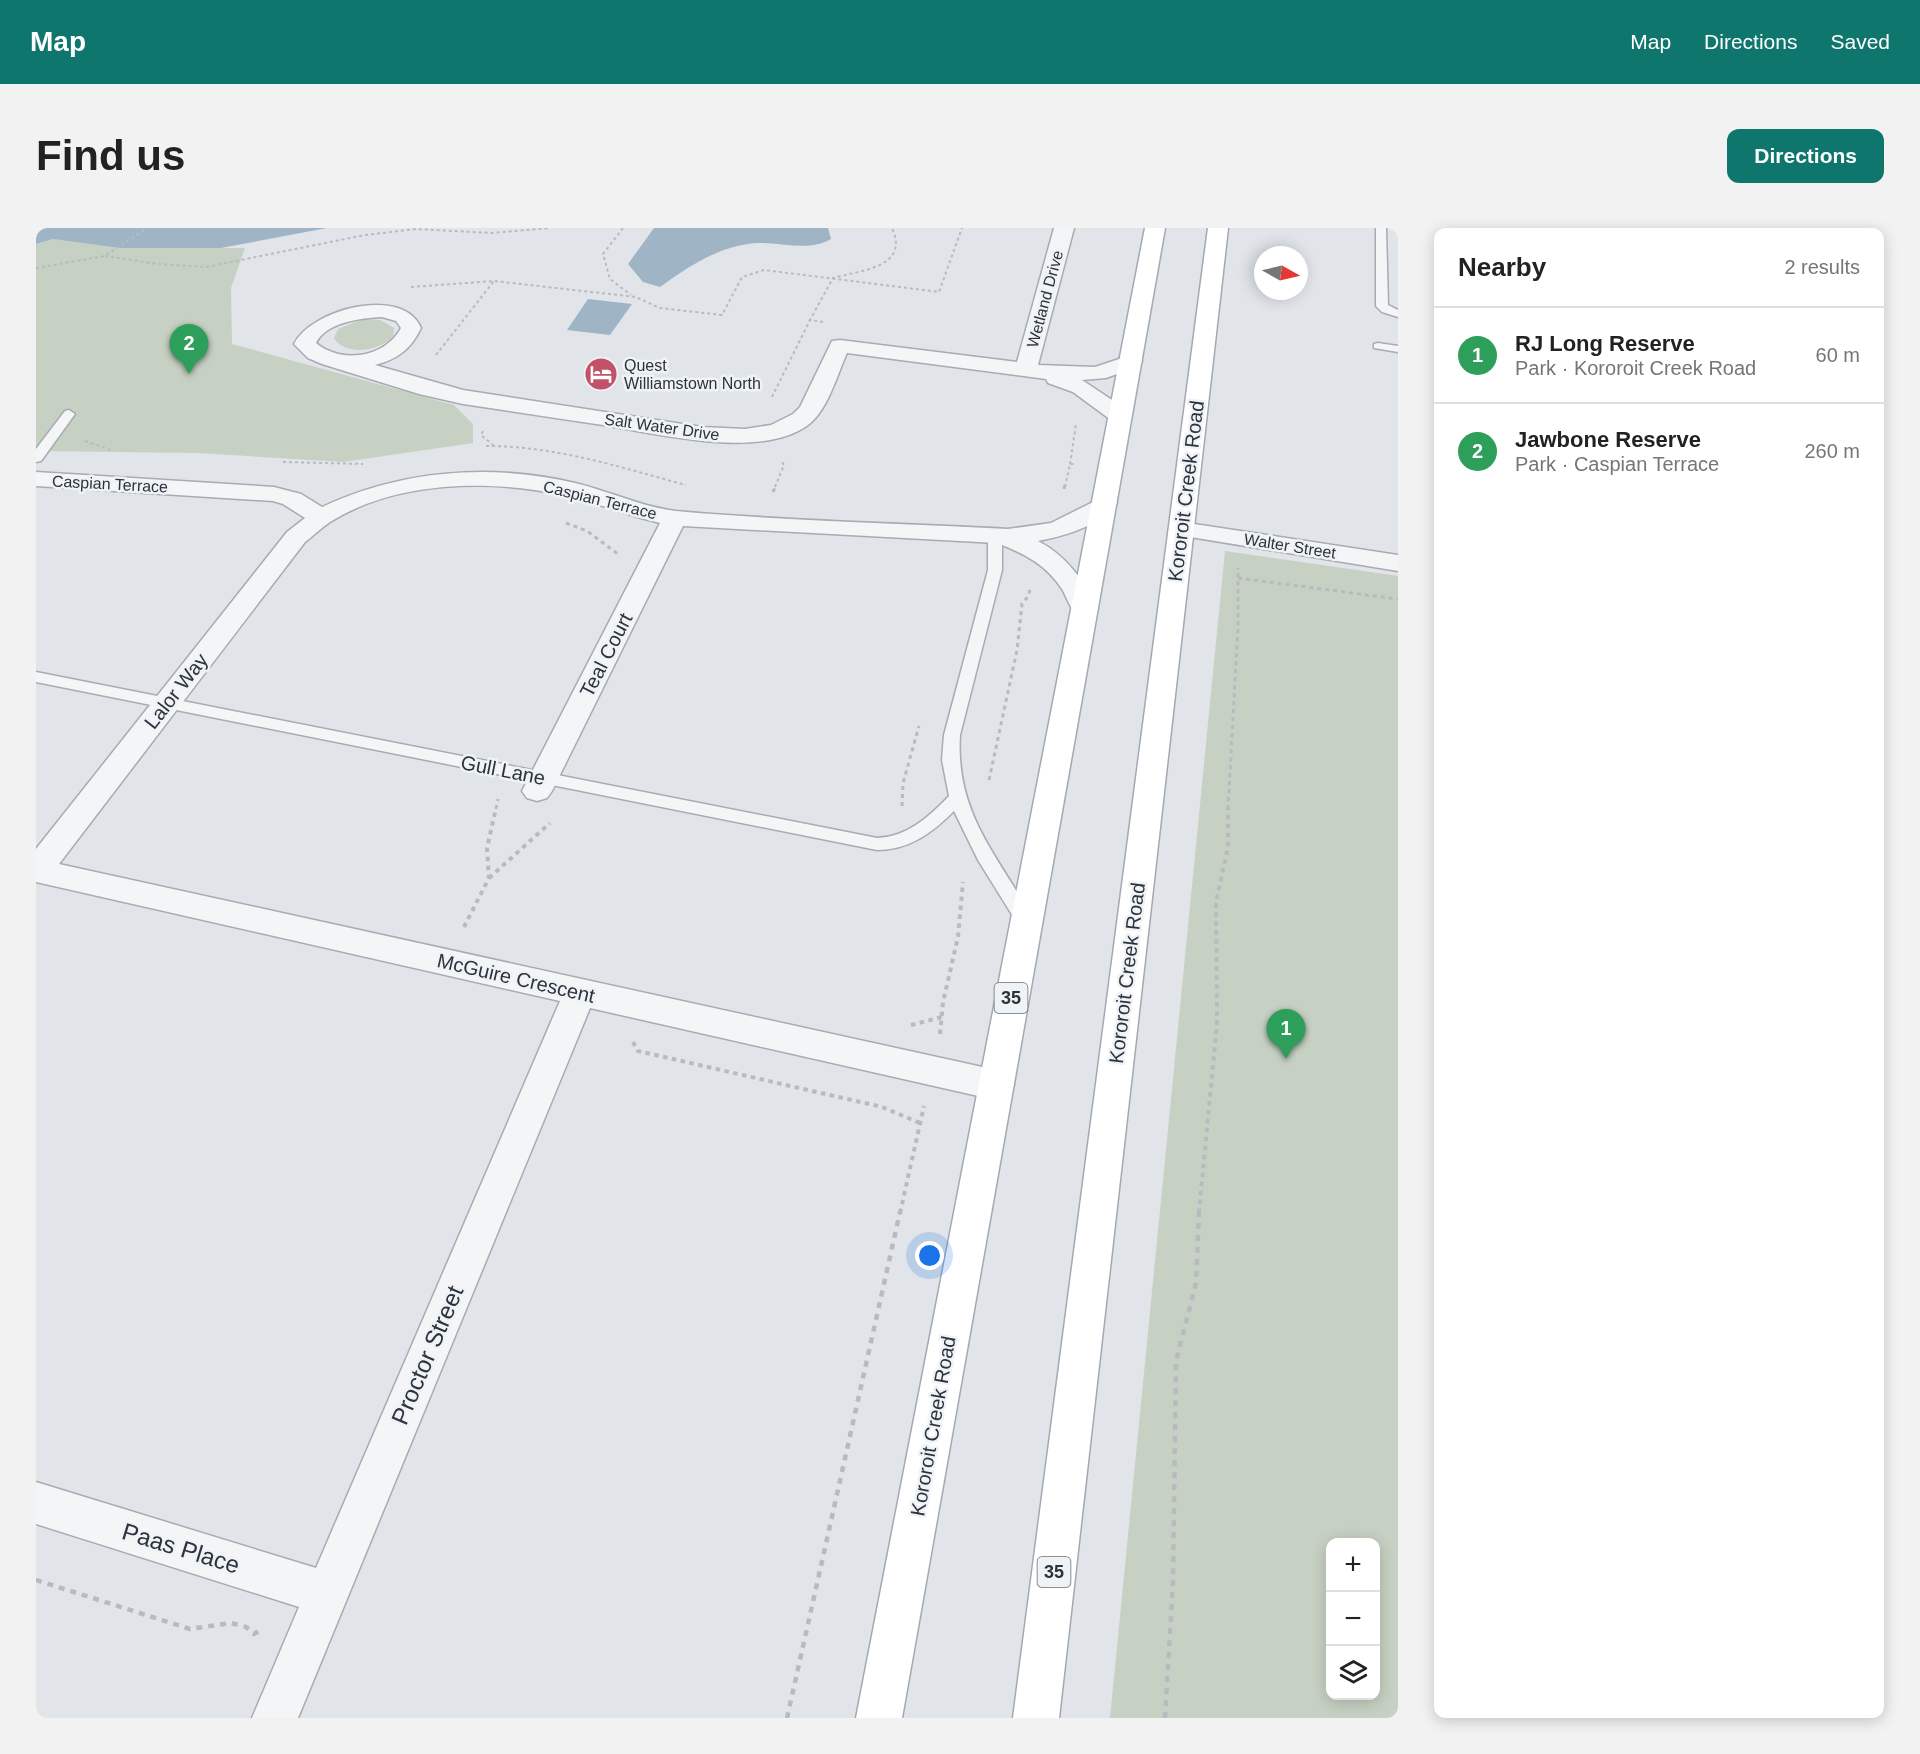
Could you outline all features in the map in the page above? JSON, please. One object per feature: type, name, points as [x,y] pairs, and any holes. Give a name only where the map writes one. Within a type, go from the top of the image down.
[{"type":"main road","name":"Kororoit Creek Road","points":[[879,1718],[1155,228]]},
{"type":"main road","name":"Kororoit Creek Road","points":[[1036,1718],[1218,228]]},
{"type":"street","name":"Wetland Drive","points":[[1025,370],[1064,228]]},
{"type":"street","points":[[401,344],[388,355],[368,361],[345,361],[329,357],[305,344],[308,336],[324,324],[362,313],[388,312],[406,318],[411,328],[401,344],[381,367],[386,375],[406,383]]},
{"type":"street","name":"Salt Water Drive","points":[[329,357],[406,383],[463,397],[702,434],[730,436],[773,431],[804,418],[810,411],[840,346],[1025,370],[1084,375],[1098,373],[1131,361]]},
{"type":"street","name":"Salt Water Drive","points":[[1025,370],[1081,387],[1119,415]]},
{"type":"street","name":"Caspian Terrace","points":[[36,479],[274,494],[292,499],[321,517],[368,497],[397,490],[455,481],[494,480],[557,486],[639,512],[675,518],[995,536],[1050,533],[1081,520],[1105,503]]},
{"type":"street","name":"Lalor Way","points":[[37,870],[296,537],[321,517]]},
{"type":"street","name":"Teal Court","points":[[540,784],[675,518]]},
{"type":"street","name":"Walter Street","points":[[1181,529],[1398,563]]},
{"type":"street","name":"Caspian Terrace","points":[[995,536],[1037,551],[1060,569],[1073,585],[1085,609]]},
{"type":"street","name":"McGuire Crescent","points":[[37,870],[574,1006],[933,1071],[996,1085]]},
{"type":"street","name":"Proctor Street","points":[[275,1718],[574,1006]]},
{"type":"street","name":"Paas Place","points":[[36,1503],[326,1593]]},
{"type":"lane","points":[[1381,228],[1382,306],[1398,314]]},
{"type":"lane","points":[[1378,346],[1398,349]]},
{"type":"lane","points":[[36,458],[69,414]]},
{"type":"lane","points":[[995,536],[995,570],[950,746],[950,777],[956,798],[972,832],[1025,921]]},
{"type":"lane","name":"Gull Lane","points":[[36,676],[540,784],[881,844],[891,844],[914,834],[934,820],[956,798]]},
{"type":"path","points":[[105,256],[147,228]]},
{"type":"path","points":[[36,268],[105,256],[158,264],[206,267],[365,235],[416,229],[492,233],[549,228]]},
{"type":"path","points":[[622,228],[603,254],[605,269],[614,286],[660,308],[722,315],[742,277],[764,270],[939,292],[962,228]]},
{"type":"path","points":[[770,401],[833,278],[878,267],[891,257],[896,248],[896,234],[892,228]]},
{"type":"path","points":[[409,287],[494,281],[636,297]]},
{"type":"path","points":[[406,383],[494,281]]},
{"type":"path","points":[[810,320],[831,323]]},
{"type":"path","points":[[565,523],[587,531],[612,547],[621,558],[654,562]]},
{"type":"path","points":[[1164,1718],[1173,1581],[1176,1361],[1196,1283],[1200,1192],[1217,1023],[1216,902],[1228,847],[1228,773],[1234,706],[1238,578],[1234,537]]},
{"type":"path","points":[[787,1718],[933,1071],[942,1025],[943,1002],[958,937],[963,899],[963,879],[955,867],[967,850],[976,815],[984,806],[1018,640],[1022,604],[1029,595],[1037,551]]},
{"type":"path","points":[[1238,578],[1398,599]]},
{"type":"path","points":[[574,1006],[630,1038],[638,1051],[882,1107],[920,1123]]},
{"type":"green space","points":[[53,239],[119,248],[245,248],[231,288],[232,344],[454,405],[473,424],[473,443],[343,462],[199,453],[36,451],[36,244]]},
{"type":"green space","points":[[363,319],[380,320],[394,328],[393,336],[380,345],[363,350],[346,348],[334,338],[338,329]]},
{"type":"green space","points":[[1225,551],[1398,576],[1398,1718],[1110,1718]]},
{"type":"water","points":[[36,228],[327,228],[221,248],[119,248],[53,239],[36,244]]},
{"type":"water","points":[[654,228],[828,228],[831,239],[805,246],[757,243],[731,248],[694,264],[660,287],[643,282],[628,264]]},
{"type":"water","points":[[588,299],[632,304],[610,335],[567,330]]},
{"type":"place","name":"Jawbone Reserve","points":[[189,374]]},
{"type":"place","name":"Quest Williamstown North","points":[[601,374]]},
{"type":"place","name":"RJ Long Reserve","points":[[1286,1059]]}]
